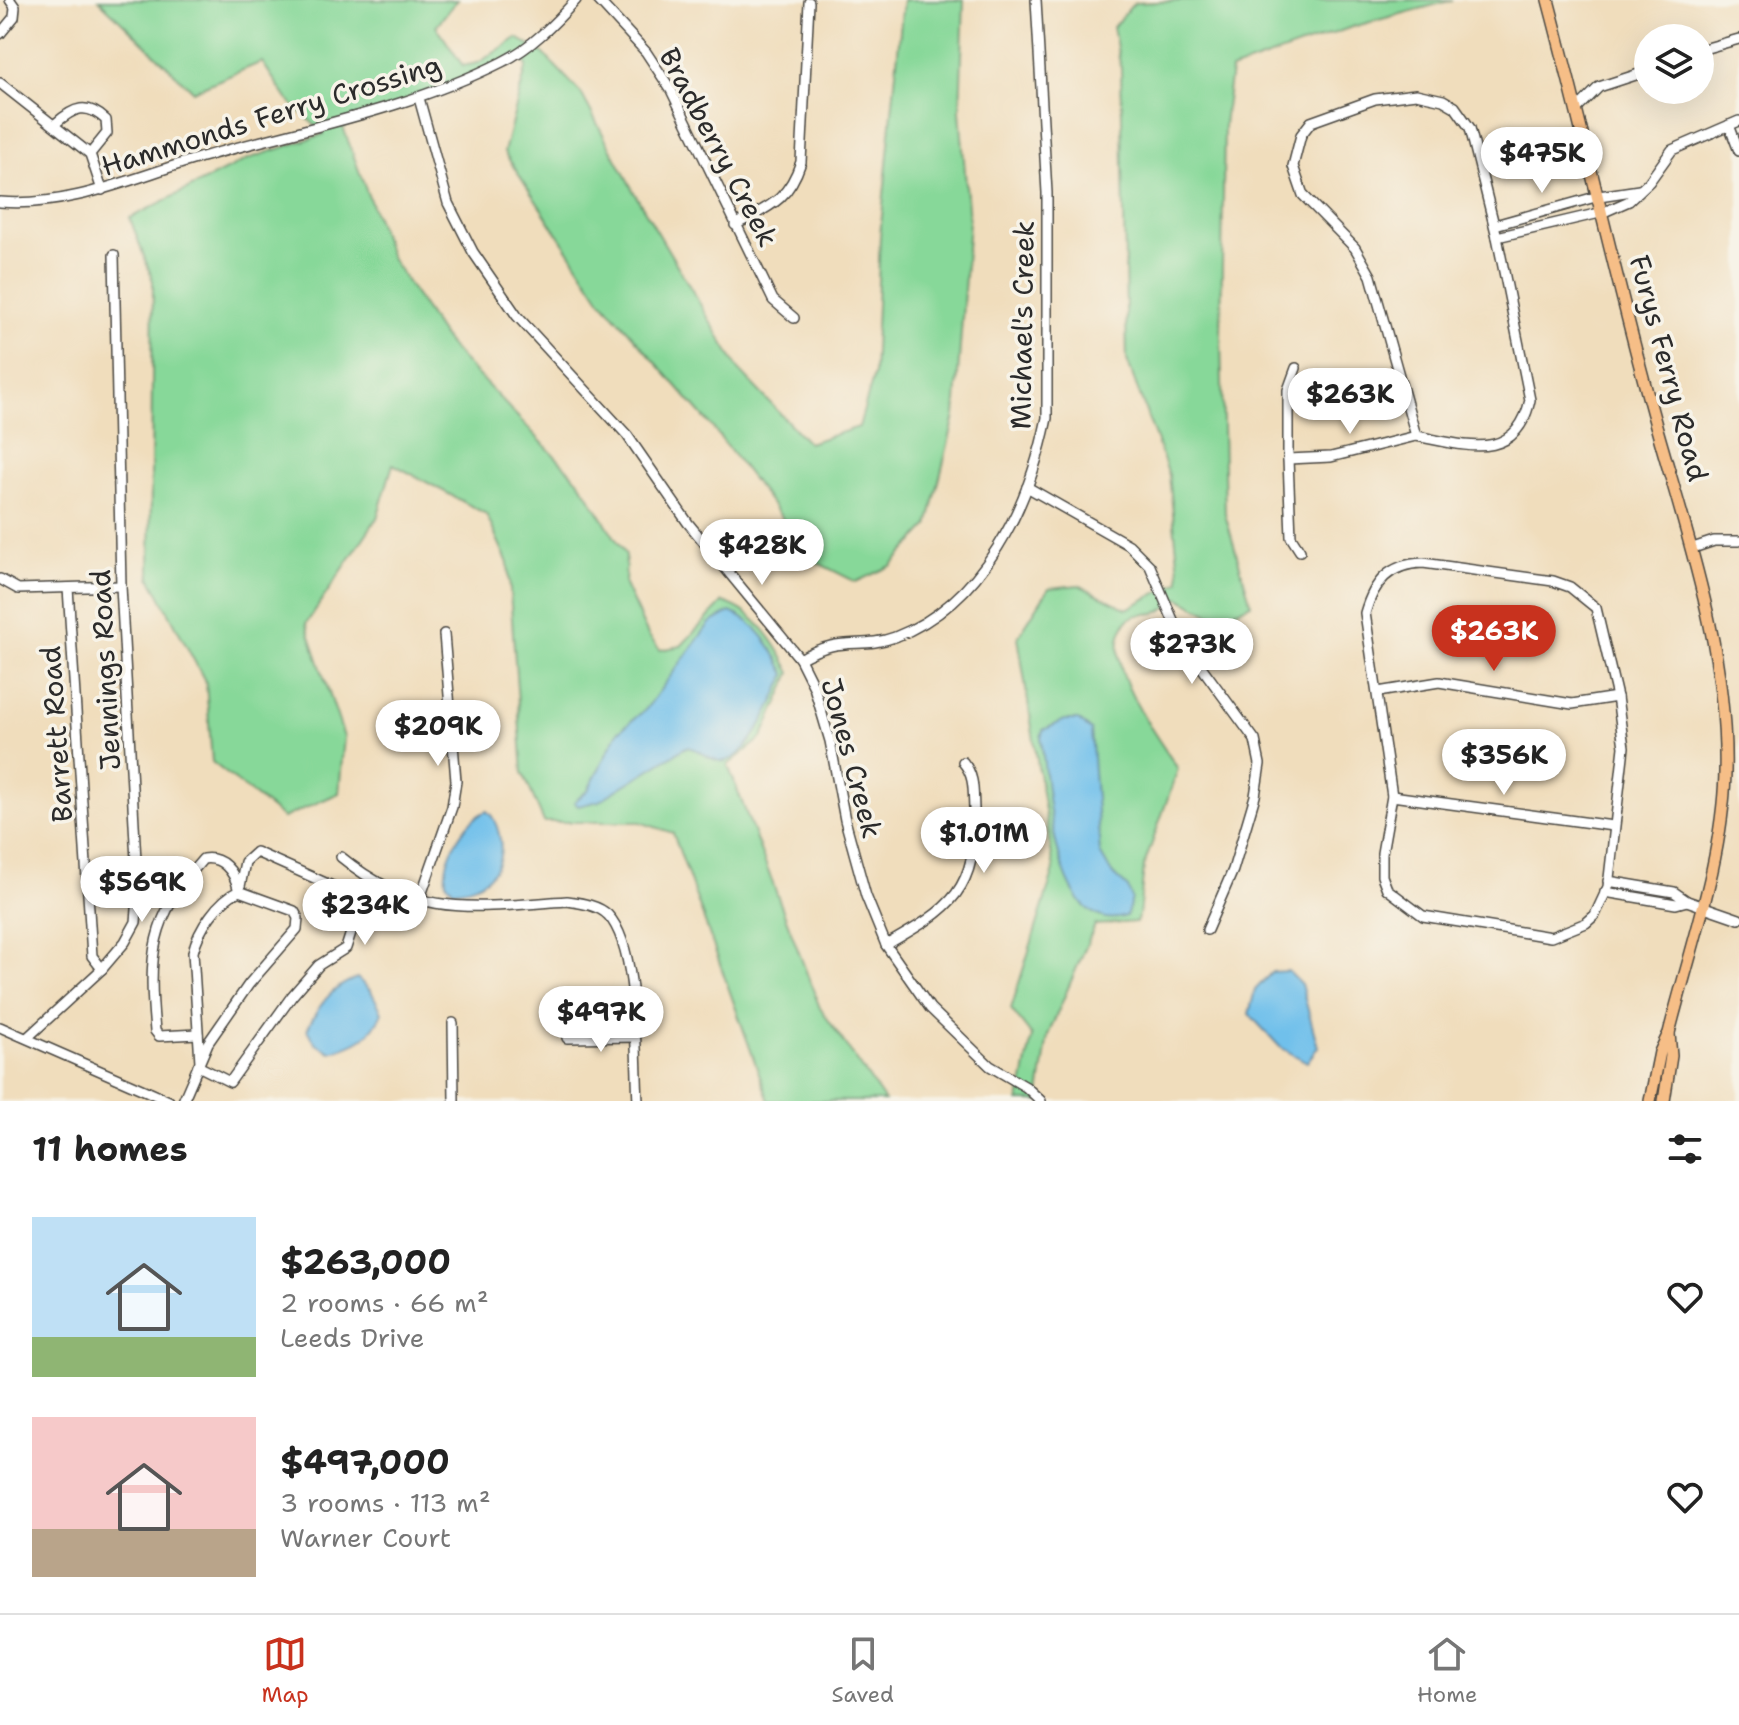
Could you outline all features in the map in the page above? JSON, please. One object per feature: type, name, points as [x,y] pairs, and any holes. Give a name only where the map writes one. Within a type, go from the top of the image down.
[{"type":"main road","name":"Furys Ferry Road","points":[[1548,0],[1657,428],[1693,548],[1724,698],[1723,790],[1718,835],[1669,1033],[1660,1052],[1650,1101]]},
{"type":"main road","name":"Furys Ferry Road","points":[[1664,1101],[1671,1056],[1669,1033]]},
{"type":"street","points":[[0,34],[14,17],[15,7],[10,0]]},
{"type":"street","name":"Hammonds Ferry Crossing","points":[[0,202],[34,205],[102,190],[203,157],[419,98],[505,61],[553,25],[576,0]]},
{"type":"street","name":"Bradberry Creek","points":[[598,0],[646,52],[671,90],[773,300],[794,318]]},
{"type":"street","name":"Michael's Creek","points":[[800,659],[822,645],[892,638],[955,601],[998,548],[1040,454],[1047,418],[1047,193],[1036,0]]},
{"type":"street","points":[[735,225],[773,204],[793,187],[801,162],[809,2]]},
{"type":"street","points":[[1714,46],[1739,39]]},
{"type":"street","points":[[1576,110],[1599,87],[1634,76]]},
{"type":"street","points":[[0,83],[90,154],[102,190]]},
{"type":"street","points":[[1288,459],[1331,457],[1416,436],[1477,447],[1499,443],[1516,434],[1526,419],[1530,400],[1495,225],[1470,128],[1465,116],[1443,100],[1416,94],[1375,99],[1311,122],[1301,135],[1293,166],[1303,195],[1355,248],[1371,276],[1416,436]]},
{"type":"street","name":"Jones Creek","points":[[419,98],[448,203],[473,252],[517,316],[627,435],[688,523],[800,659],[814,687],[830,741],[849,835],[866,896],[886,945],[930,1008],[990,1066],[1026,1087],[1041,1101]]},
{"type":"street","points":[[55,124],[80,107],[94,108],[106,120],[107,133],[90,154]]},
{"type":"street","points":[[1497,237],[1604,212],[1629,201],[1672,150],[1734,123],[1739,151]]},
{"type":"street","points":[[1495,225],[1599,196],[1640,190]]},
{"type":"street","name":"Jennings Road","points":[[28,1037],[102,969],[136,922],[138,897],[121,586],[114,255]]},
{"type":"street","points":[[1296,368],[1288,390],[1288,459],[1291,537],[1300,551]]},
{"type":"street","points":[[1027,487],[1129,545],[1150,566],[1181,639],[1255,740],[1260,764],[1255,796],[1233,870],[1207,930]]},
{"type":"street","points":[[1693,548],[1714,541],[1739,541]]},
{"type":"street","points":[[1423,563],[1570,587],[1596,608],[1617,697],[1624,747],[1607,886],[1595,915],[1586,923],[1551,937],[1423,916],[1396,898],[1382,876],[1382,853],[1392,796],[1378,692],[1365,613],[1370,597],[1389,571],[1405,564],[1423,563]]},
{"type":"street","points":[[0,579],[18,589],[121,586]]},
{"type":"street","name":"Barrett Road","points":[[68,588],[92,956],[102,969]]},
{"type":"street","points":[[419,901],[452,807],[456,781],[444,634]]},
{"type":"street","points":[[1378,692],[1439,682],[1572,704],[1617,697]]},
{"type":"street","points":[[886,945],[939,915],[967,876],[974,824],[972,773],[963,762]]},
{"type":"street","points":[[1392,796],[1613,826]]},
{"type":"street","points":[[199,1064],[230,1082],[292,996],[319,965],[346,948],[352,935],[354,904],[348,893],[256,852],[245,862],[239,891]]},
{"type":"street","points":[[341,857],[369,880],[419,901],[471,908],[567,901],[587,904],[606,913],[624,939],[635,1037],[638,1101]]},
{"type":"street","points":[[198,1034],[159,1036],[155,1031],[154,941],[163,918],[203,859],[221,862],[231,871],[239,891]]},
{"type":"street","points":[[1607,886],[1674,892],[1687,901],[1739,919]]},
{"type":"street","points":[[183,1101],[199,1064],[208,1043],[249,984],[297,929],[298,918],[294,911],[239,891],[226,896],[196,940],[193,952],[199,1064]]},
{"type":"street","points":[[453,1023],[454,1101]]},
{"type":"street","points":[[0,1027],[169,1101]]},
{"type":"street","points":[[567,1038],[635,1037]]},
{"type":"green space","points":[[99,0],[457,0],[436,26],[463,66],[478,63],[517,38],[543,53],[581,93],[635,194],[739,370],[808,443],[859,427],[874,374],[880,236],[903,0],[964,0],[960,111],[969,221],[955,416],[928,526],[891,566],[856,582],[816,562],[709,423],[601,300],[504,152],[527,65],[519,59],[399,109],[343,127],[391,258],[448,344],[579,481],[626,555],[625,585],[648,635],[660,650],[681,646],[723,602],[756,621],[785,662],[791,673],[762,738],[728,765],[820,1008],[885,1101],[769,1101],[673,833],[640,822],[544,822],[523,773],[508,563],[486,514],[393,464],[377,518],[306,624],[344,737],[339,793],[283,818],[212,762],[206,683],[150,577],[153,281],[130,218],[248,159],[324,134],[287,99],[262,62],[193,91]]},
{"type":"green space","points":[[1453,0],[1352,27],[1231,70],[1224,124],[1221,338],[1225,514],[1251,604],[1219,619],[1179,598],[1159,612],[1136,616],[1125,624],[1119,640],[1119,659],[1125,679],[1145,719],[1178,769],[1144,866],[1139,916],[1136,922],[1095,925],[1048,1035],[1038,1101],[1019,1101],[1032,1036],[1011,1009],[1054,870],[1018,637],[1049,588],[1079,585],[1127,609],[1180,581],[1169,475],[1127,360],[1121,69],[1113,27],[1134,3]]},
{"type":"water","points":[[730,612],[757,629],[786,674],[751,741],[731,759],[720,761],[686,747],[599,801],[578,806],[574,802],[588,790],[618,732],[646,709],[710,623]]},
{"type":"water","points":[[1065,720],[1078,720],[1091,730],[1100,853],[1111,872],[1128,888],[1132,899],[1126,916],[1102,917],[1083,904],[1069,882],[1058,852],[1041,738],[1043,730]]},
{"type":"water","points":[[487,811],[495,821],[501,846],[496,867],[484,881],[453,890],[446,882],[452,851],[470,823]]},
{"type":"water","points":[[1288,971],[1301,984],[1318,1047],[1307,1062],[1280,1047],[1249,1014],[1255,990],[1272,972]]},
{"type":"water","points":[[357,978],[371,991],[382,1012],[362,1039],[331,1052],[316,1044],[307,1030],[326,998]]}]
